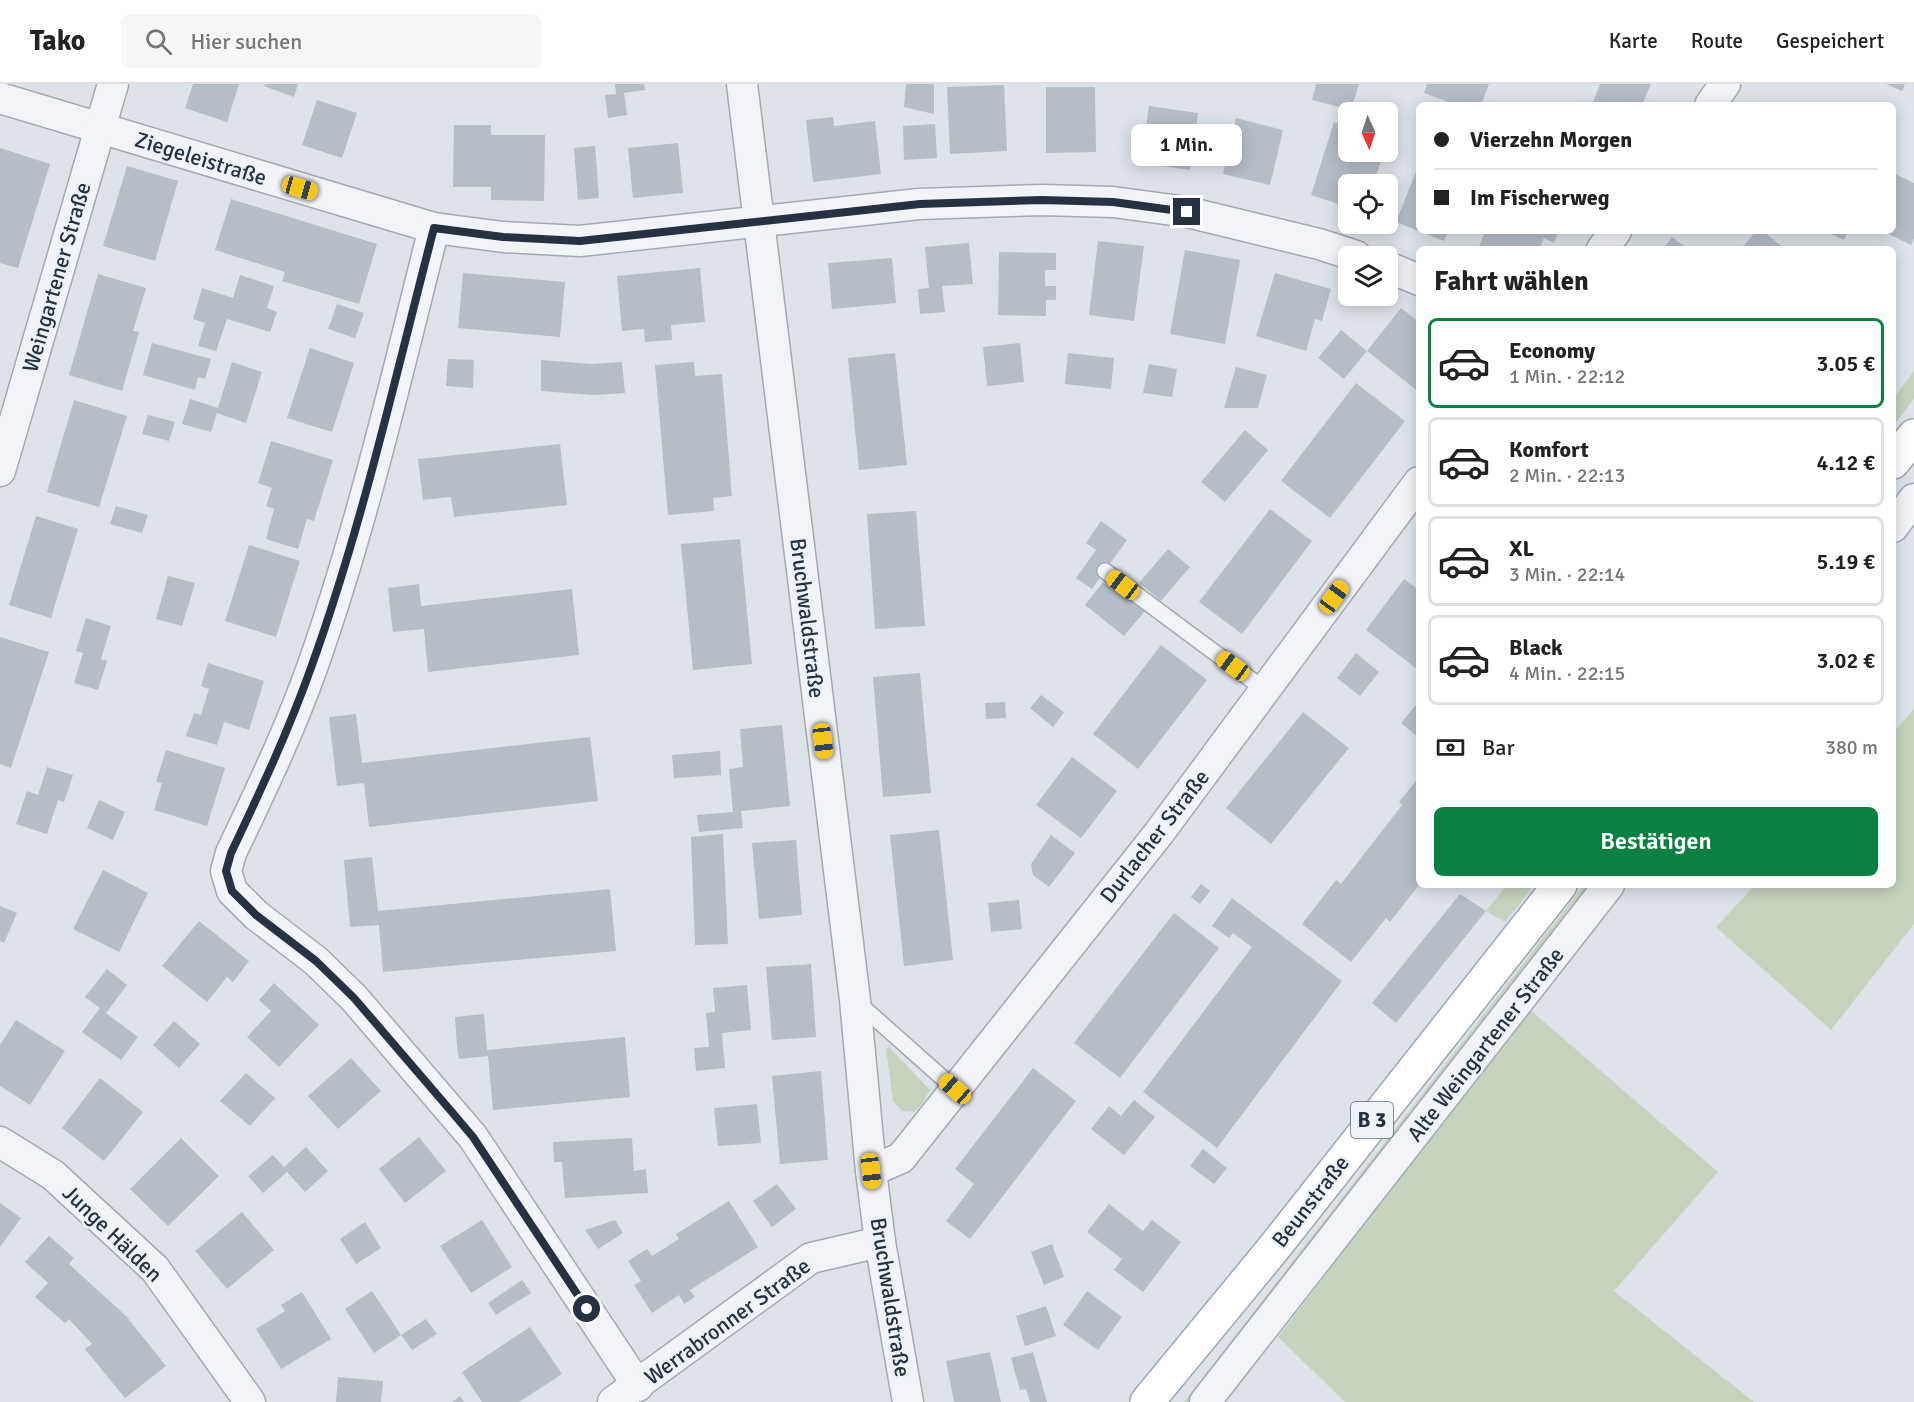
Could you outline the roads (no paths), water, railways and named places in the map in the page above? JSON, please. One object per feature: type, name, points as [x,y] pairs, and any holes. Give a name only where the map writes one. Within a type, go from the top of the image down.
[{"type":"main road","points":[[1896,458],[1914,436]]},
{"type":"main road","name":"Beunstraße","points":[[1147,1402],[1273,1249],[1558,888]]},
{"type":"street","name":"Weingartener Straße","points":[[0,471],[113,84]]},
{"type":"street","name":"Bruchwaldstraße","points":[[742,84],[855,1000],[871,1171],[880,1242],[908,1402]]},
{"type":"street","points":[[1712,102],[1725,84]]},
{"type":"street","name":"Ziegeleistraße","points":[[0,98],[434,228],[503,237],[580,241],[920,204],[1042,200],[1113,202],[1187,212],[1338,250]]},
{"type":"street","points":[[434,228],[376,453],[320,644],[289,726],[231,853],[226,871],[232,891],[256,915],[316,961],[354,998],[473,1137],[638,1386]]},
{"type":"street","points":[[1604,246],[1614,234]]},
{"type":"street","points":[[1398,271],[1416,279]]},
{"type":"street","name":"Durlacher Straße","points":[[871,1171],[901,1158],[1159,833],[1416,486]]},
{"type":"street","points":[[1896,523],[1914,499]]},
{"type":"street","name":"Alte Weingartener Straße","points":[[1205,1402],[1607,888]]},
{"type":"street","name":"Junge Hälden","points":[[0,1142],[53,1175],[155,1269],[250,1402]]},
{"type":"street","name":"Werrabronner Straße","points":[[613,1402],[811,1258],[880,1242]]},
{"type":"lane","points":[[1105,571],[1264,690]]},
{"type":"lane","points":[[855,1000],[955,1089]]}]
